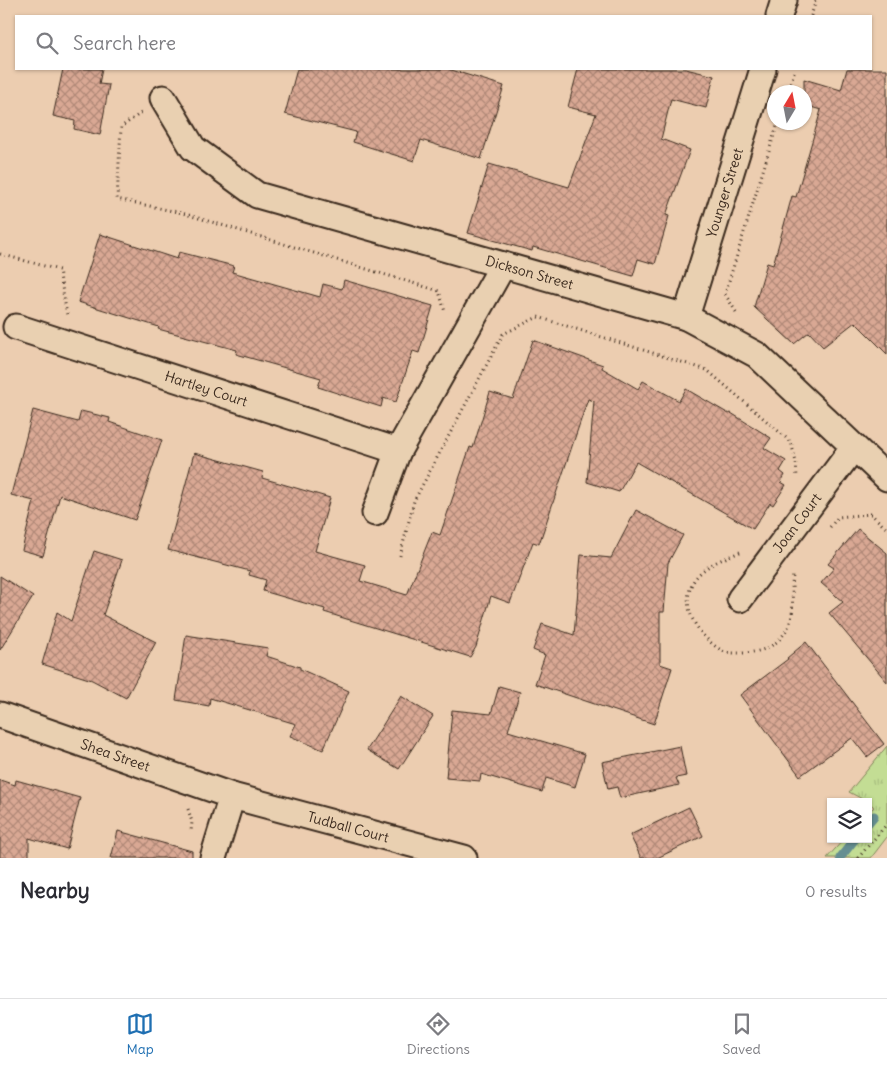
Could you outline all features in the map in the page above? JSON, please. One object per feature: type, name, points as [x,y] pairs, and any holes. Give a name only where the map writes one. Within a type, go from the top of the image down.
[{"type":"street","points":[[779,15],[784,0]]},
{"type":"street","name":"Younger Street","points":[[686,318],[763,70]]},
{"type":"street","name":"Dickson Street","points":[[163,98],[194,148],[257,195],[686,318],[757,355],[887,478]]},
{"type":"street","points":[[376,513],[398,451],[503,265]]},
{"type":"street","name":"Hartley Court","points":[[16,326],[398,451]]},
{"type":"street","name":"Joan Court","points":[[740,599],[854,447]]},
{"type":"street","name":"Shea Street","points":[[0,715],[232,796]]},
{"type":"street","points":[[213,858],[232,796]]},
{"type":"street","name":"Tudball Court","points":[[232,796],[464,858]]},
{"type":"path","points":[[811,15],[816,0]]},
{"type":"path","points":[[790,85],[795,70]]},
{"type":"path","points":[[163,98],[121,127],[118,199],[182,213],[439,291],[447,320]]},
{"type":"path","points":[[740,319],[725,294],[776,130]]},
{"type":"path","points":[[0,254],[59,270],[67,320]]},
{"type":"path","points":[[400,556],[414,501],[503,334],[538,317],[707,370],[791,442],[796,462],[797,484]]},
{"type":"path","points":[[827,532],[838,517],[871,514],[887,529]]},
{"type":"path","points":[[746,549],[714,563],[704,570],[695,580],[687,601],[697,629],[722,651],[751,653],[763,651],[776,642],[790,624],[793,610],[793,577],[798,570]]},
{"type":"path","points":[[858,858],[887,824]]},
{"type":"green space","points":[[887,746],[887,837],[871,858],[827,858],[840,843],[872,843],[872,809],[874,807],[872,805],[872,798],[860,798],[849,792]]},
{"type":"building","points":[[887,69],[887,354],[855,322],[823,347],[809,332],[794,344],[754,307],[767,263],[773,265],[792,196],[796,197],[821,110],[812,107],[812,85],[804,85],[804,79],[841,90],[847,70]]},
{"type":"building","points":[[63,70],[102,70],[99,84],[109,85],[100,135],[74,129],[75,121],[53,116]]},
{"type":"building","points":[[297,70],[451,70],[504,86],[481,159],[421,140],[414,161],[353,142],[356,132],[285,114]]},
{"type":"building","points":[[578,70],[690,70],[714,76],[706,108],[671,99],[661,139],[690,150],[666,215],[669,216],[655,264],[638,259],[633,276],[533,247],[532,251],[468,233],[489,164],[569,187],[596,114],[568,107]]},
{"type":"building","points":[[100,234],[177,259],[179,252],[234,266],[232,272],[320,297],[323,284],[342,289],[344,280],[433,306],[419,353],[413,351],[396,402],[383,398],[381,407],[318,387],[321,378],[236,354],[237,350],[158,329],[159,327],[78,302]]},
{"type":"building","points":[[533,340],[603,365],[602,368],[638,389],[643,381],[679,401],[686,389],[729,414],[731,413],[771,438],[764,448],[786,461],[780,471],[785,475],[781,482],[786,485],[773,505],[770,503],[753,529],[636,462],[619,492],[587,482],[594,401],[588,399],[539,544],[533,542],[510,603],[491,596],[476,647],[470,657],[324,612],[325,609],[263,591],[266,580],[249,575],[250,571],[168,550],[194,453],[263,472],[262,478],[330,498],[315,551],[365,565],[360,581],[407,595],[432,532],[440,535],[470,447],[473,448],[490,392],[513,399]]},
{"type":"building","points":[[33,410],[78,422],[81,411],[110,418],[109,422],[162,440],[135,520],[60,495],[43,556],[22,550],[34,501],[11,495]]},
{"type":"building","points":[[636,510],[683,535],[668,563],[664,612],[660,612],[660,664],[672,668],[654,724],[535,684],[545,655],[533,650],[542,624],[574,635],[581,555],[611,558]]},
{"type":"building","points":[[858,529],[887,553],[887,682],[829,613],[843,602],[821,583],[834,568],[828,564]]},
{"type":"building","points":[[94,551],[122,560],[103,615],[156,642],[126,698],[92,680],[42,664],[57,612],[71,621]]},
{"type":"building","points":[[0,576],[33,597],[0,650]]},
{"type":"building","points":[[186,635],[268,648],[266,656],[300,667],[300,669],[349,691],[323,750],[290,736],[296,724],[210,698],[209,706],[176,700]]},
{"type":"building","points":[[806,642],[884,744],[867,757],[852,738],[800,776],[740,695],[788,659]]},
{"type":"building","points":[[499,686],[520,692],[508,731],[585,754],[575,787],[546,778],[542,792],[481,774],[480,781],[446,778],[452,710],[491,714]]},
{"type":"building","points":[[401,696],[433,716],[399,769],[367,750]]},
{"type":"building","points":[[680,746],[686,776],[676,778],[679,785],[620,798],[617,787],[608,789],[602,762]]},
{"type":"building","points":[[0,780],[15,785],[16,780],[80,798],[67,849],[29,838],[29,858],[0,858]]},
{"type":"building","points":[[689,807],[703,836],[657,858],[641,858],[630,835]]},
{"type":"building","points":[[118,831],[192,851],[192,858],[111,858]]},
{"type":"waterway","points":[[840,858],[852,843]]}]
